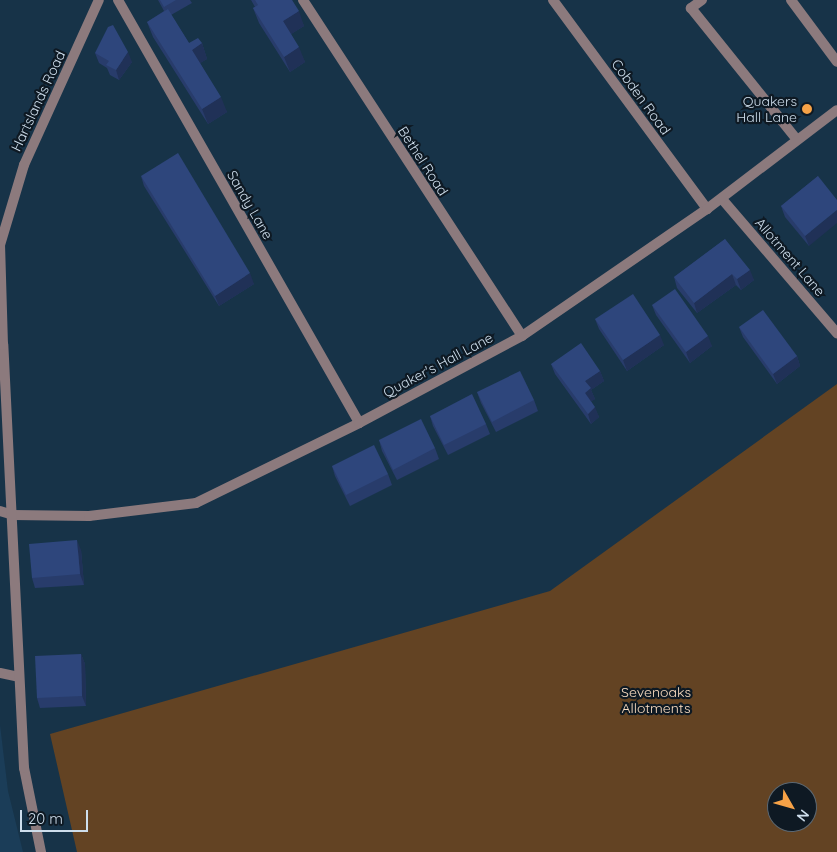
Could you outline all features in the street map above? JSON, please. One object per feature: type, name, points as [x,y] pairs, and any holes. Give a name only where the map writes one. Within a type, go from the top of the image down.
[{"type":"street","name":"Hartslands Road","points":[[41,852],[24,768],[13,515],[3,345],[0,244],[24,165],[99,0]]},
{"type":"street","name":"Sandy Lane","points":[[118,0],[359,423]]},
{"type":"street","name":"Bethel Road","points":[[303,0],[522,336]]},
{"type":"street","name":"Cobden Road","points":[[553,0],[707,209]]},
{"type":"street","points":[[702,0],[691,8],[797,140]]},
{"type":"street","points":[[791,0],[837,62]]},
{"type":"street","name":"Quaker's Hall Lane","points":[[0,512],[13,515],[89,516],[196,503],[359,423],[522,336],[722,199],[837,110]]},
{"type":"street","name":"Allotment Lane","points":[[722,199],[837,333]]},
{"type":"street","points":[[0,673],[19,677]]},
{"type":"shaded area","points":[[0,725],[8,791],[23,852],[0,852]]},
{"type":"green space","name":"Sevenoaks Allotments","points":[[837,384],[837,852],[77,852],[50,734],[550,591]]},
{"type":"building","points":[[160,0],[176,0],[164,7]]},
{"type":"building","points":[[255,0],[292,0],[299,11],[283,21],[299,47],[284,57],[253,8],[258,5]]},
{"type":"building","points":[[168,9],[189,43],[198,38],[202,43],[192,50],[221,97],[202,109],[147,22]]},
{"type":"building","points":[[113,25],[128,52],[116,70],[106,65],[109,61],[95,53],[108,27]]},
{"type":"building","points":[[178,153],[250,273],[215,296],[141,176]]},
{"type":"building","points":[[818,176],[837,200],[837,210],[805,236],[781,206]]},
{"type":"building","points":[[725,239],[750,270],[737,279],[732,274],[694,303],[674,277]]},
{"type":"building","points":[[675,289],[708,336],[686,352],[652,305]]},
{"type":"building","points":[[633,294],[660,335],[623,360],[595,319]]},
{"type":"building","points":[[763,310],[797,356],[773,374],[739,327]]},
{"type":"building","points":[[581,343],[600,371],[585,381],[591,388],[585,393],[595,407],[588,414],[551,364]]},
{"type":"building","points":[[520,371],[534,400],[492,422],[477,392]]},
{"type":"building","points":[[472,394],[486,424],[444,445],[430,416]]},
{"type":"building","points":[[421,419],[435,448],[393,470],[379,440]]},
{"type":"building","points":[[374,445],[388,474],[346,495],[332,466]]},
{"type":"building","points":[[77,540],[80,574],[32,578],[29,544]]},
{"type":"building","points":[[81,654],[82,696],[37,698],[35,656]]},
{"type":"place","name":"Quakers Hall Lane","points":[[807,109]]}]
